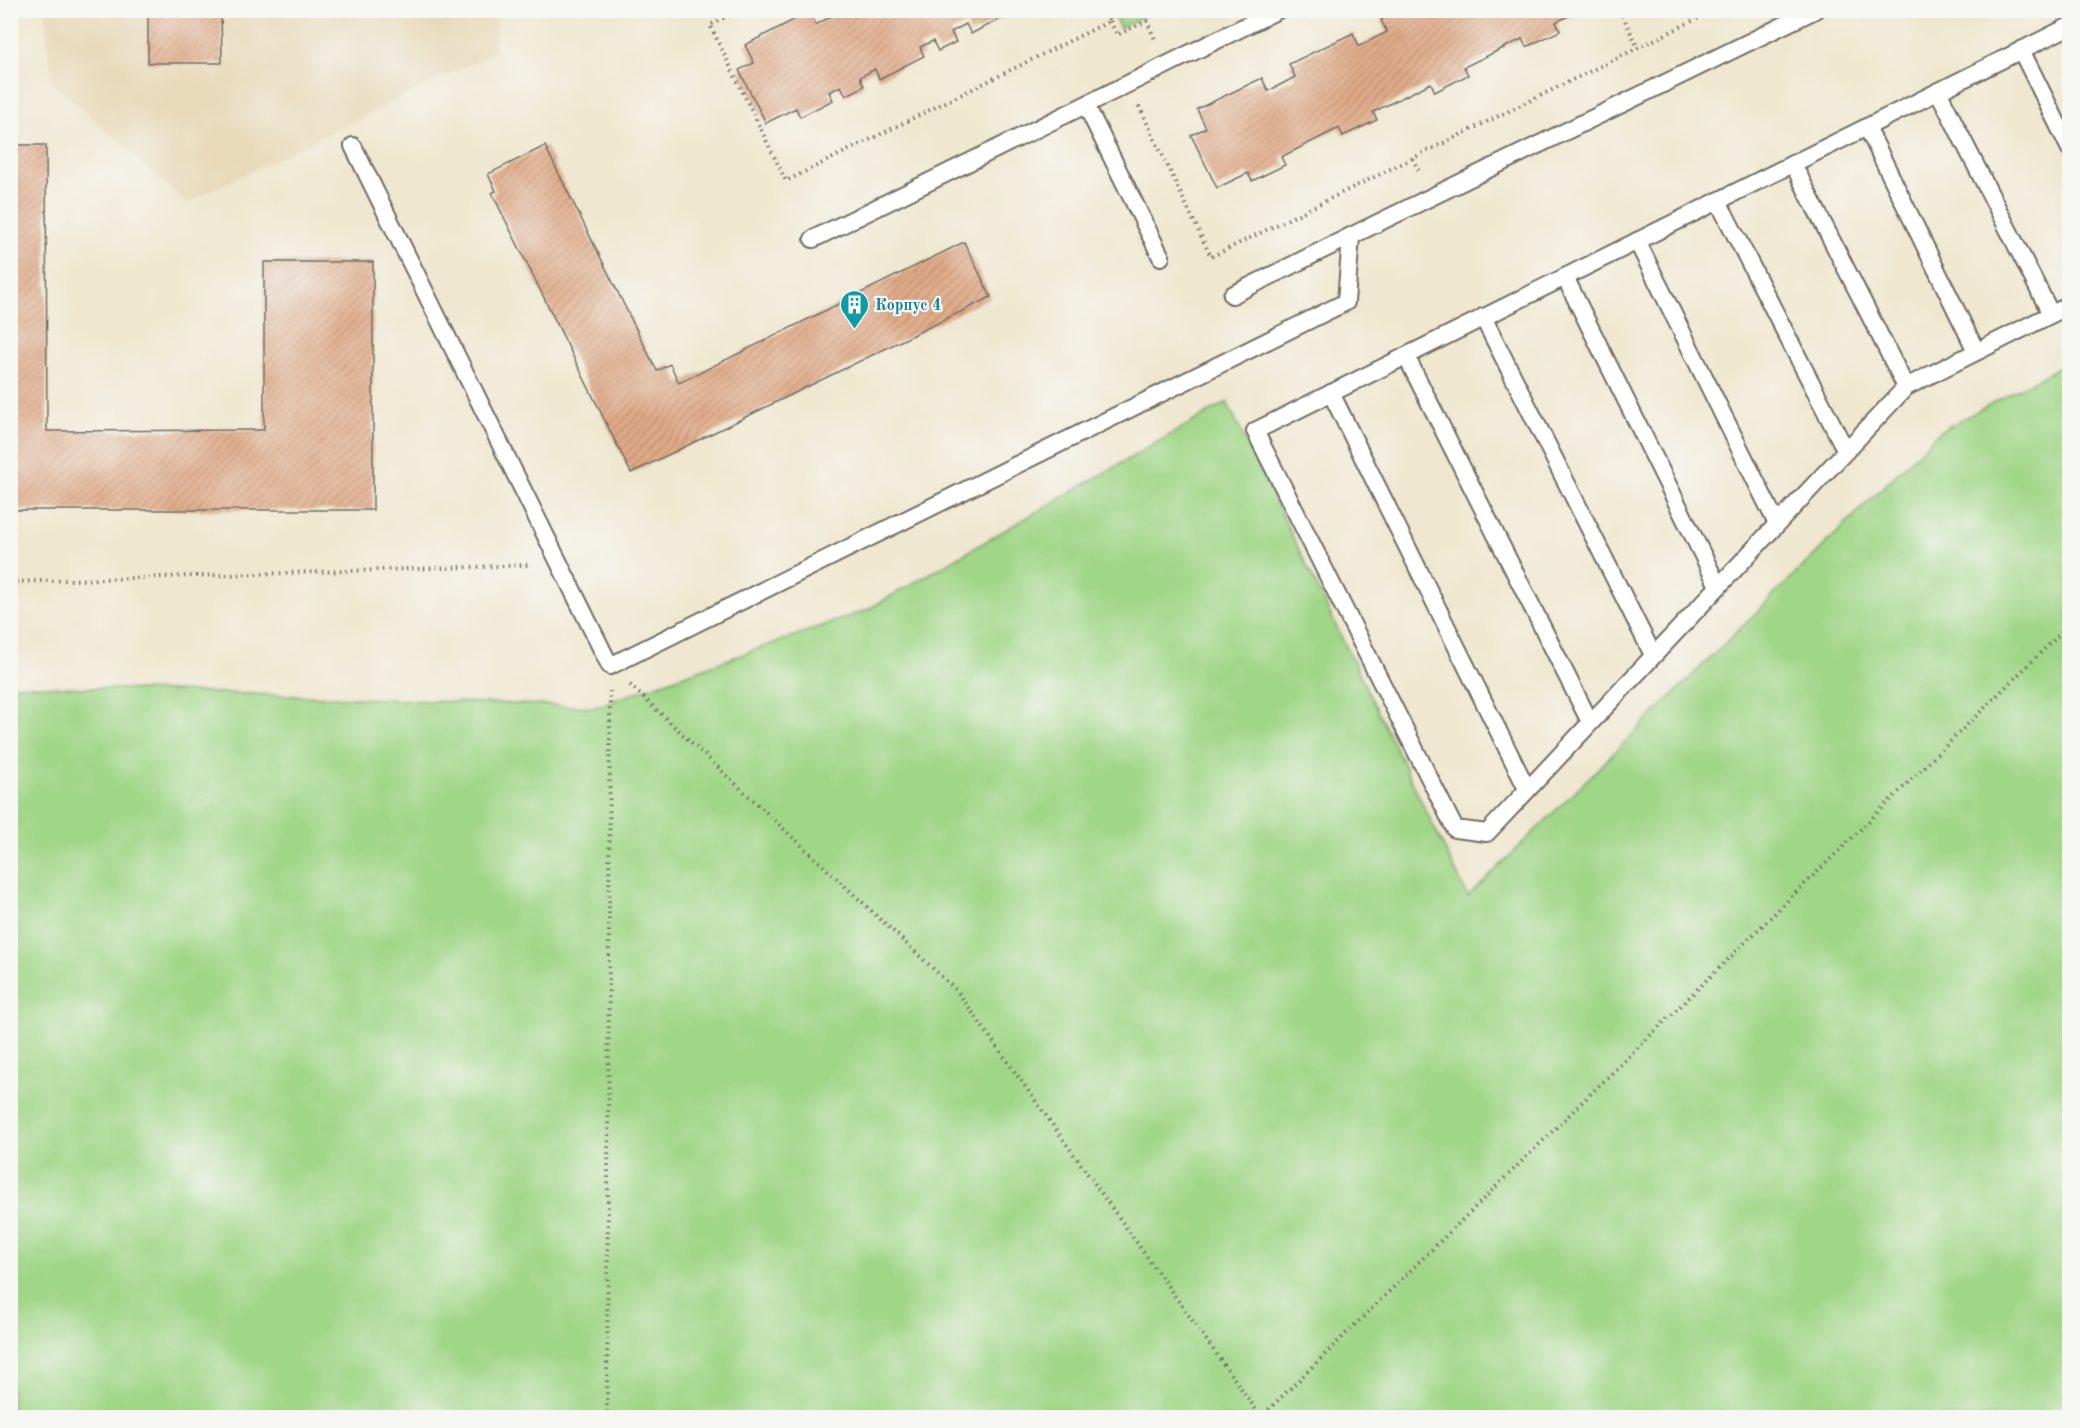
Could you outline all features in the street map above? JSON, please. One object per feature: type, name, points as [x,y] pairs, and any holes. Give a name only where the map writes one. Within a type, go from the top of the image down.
[{"type":"lane","points":[[813,239],[1278,10]]},
{"type":"lane","points":[[1232,295],[1815,10]]},
{"type":"lane","points":[[2070,26],[1255,431],[1455,829],[1487,833],[1906,387],[2070,305]]},
{"type":"lane","points":[[2021,50],[2070,149]]},
{"type":"lane","points":[[1938,91],[2051,314]]},
{"type":"lane","points":[[1086,105],[1161,257]]},
{"type":"lane","points":[[1867,127],[1976,351]]},
{"type":"lane","points":[[353,146],[610,666],[1346,302],[1351,236]]},
{"type":"lane","points":[[1793,164],[1906,387]]},
{"type":"lane","points":[[1718,201],[1846,451]]},
{"type":"lane","points":[[1637,241],[1777,524]]},
{"type":"lane","points":[[1565,277],[1718,586]]},
{"type":"lane","points":[[1483,317],[1653,655]]},
{"type":"lane","points":[[1406,356],[1590,722]]},
{"type":"lane","points":[[1331,393],[1527,789]]},
{"type":"path","points":[[740,10],[710,25],[786,181],[1110,21]]},
{"type":"path","points":[[1105,10],[1117,35],[1147,21],[1157,45]]},
{"type":"path","points":[[1298,21],[1319,10]]},
{"type":"path","points":[[1620,10],[1638,48]]},
{"type":"path","points":[[1136,100],[1211,256],[1715,10]]},
{"type":"path","points":[[10,582],[560,564]]},
{"type":"path","points":[[610,666],[957,991],[1261,1417],[2070,624]]},
{"type":"path","points":[[607,1418],[610,666]]},
{"type":"shaded area","points":[[45,11],[497,11],[495,52],[186,203],[52,82]]},
{"type":"green space","points":[[1111,11],[1155,11],[1120,28]]},
{"type":"green space","points":[[2069,362],[2069,1417],[11,1417],[11,685],[595,707],[867,610],[1227,402],[1468,897],[1940,431]]},
{"type":"building","points":[[148,10],[221,10],[222,63],[148,63]]},
{"type":"building","points":[[842,10],[1017,10],[971,34],[966,24],[951,32],[956,42],[938,51],[933,41],[920,47],[924,56],[879,79],[875,69],[860,77],[864,86],[846,96],[841,86],[829,92],[833,100],[800,117],[796,108],[766,123],[739,70],[754,63],[745,45],[809,12],[816,25]]},
{"type":"building","points":[[1400,10],[1581,10],[1556,22],[1560,31],[1526,47],[1522,39],[1464,67],[1468,75],[1435,92],[1431,83],[1373,112],[1377,120],[1343,136],[1339,128],[1281,157],[1285,165],[1252,181],[1248,173],[1217,188],[1191,135],[1206,128],[1197,109],[1262,78],[1268,91],[1295,77],[1289,64],[1353,33],[1359,46],[1387,32],[1381,20]]},
{"type":"building","points":[[10,145],[46,145],[47,431],[264,430],[264,262],[373,262],[373,510],[10,510]]},
{"type":"building","name":"Корпус 4","points":[[545,146],[657,371],[670,364],[679,383],[964,242],[991,297],[631,473],[492,193],[496,191],[488,174]]},
{"type":"place","name":"Корпус 4","points":[[854,330]]}]
